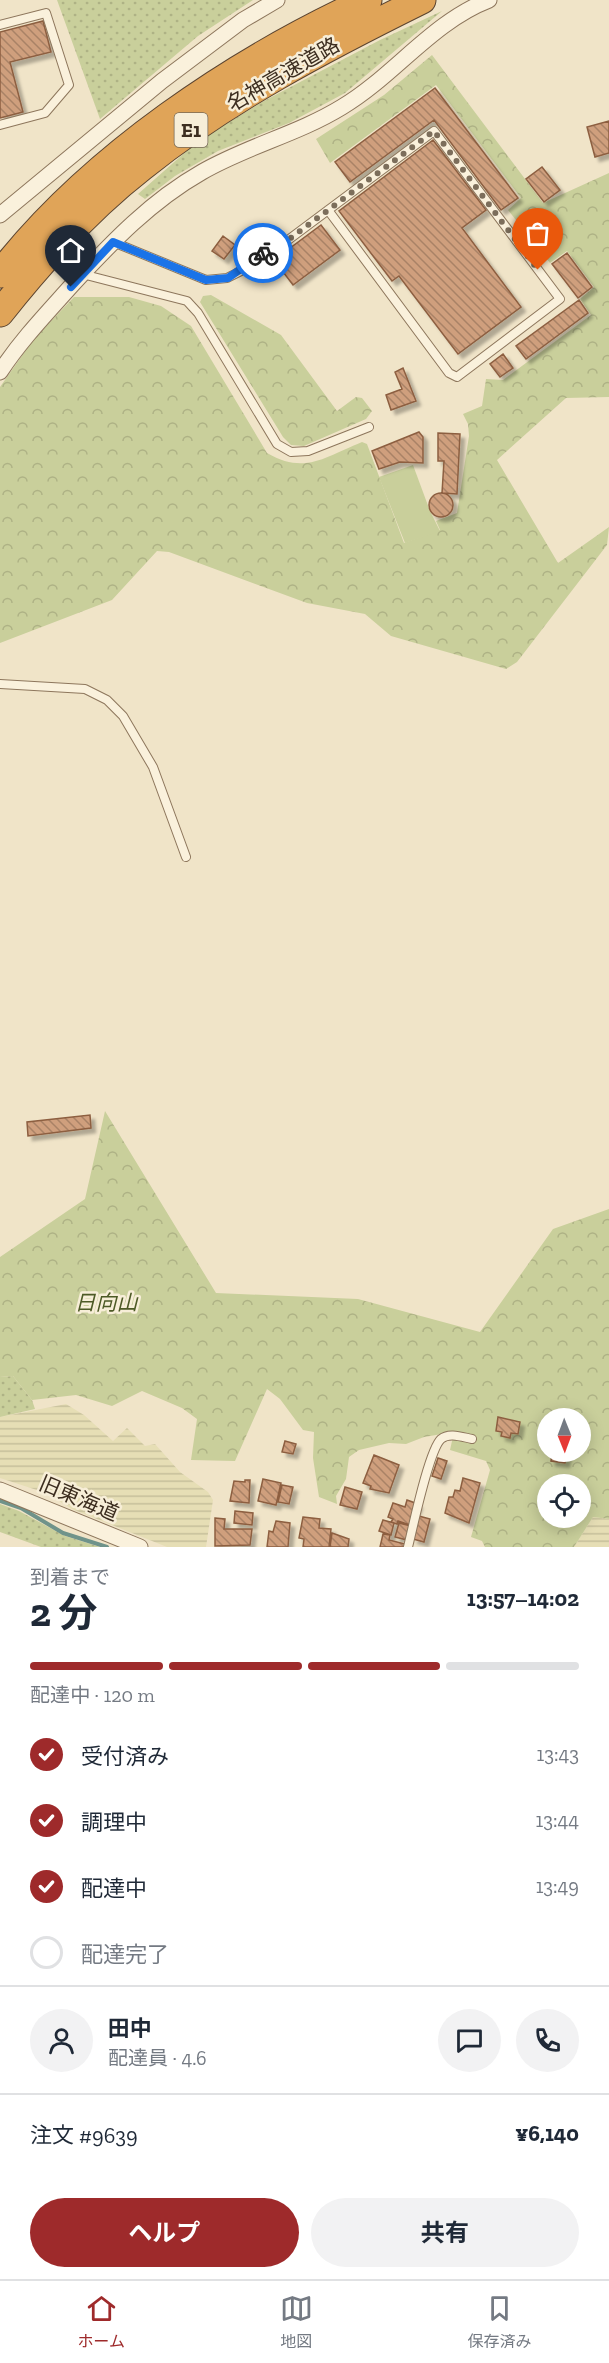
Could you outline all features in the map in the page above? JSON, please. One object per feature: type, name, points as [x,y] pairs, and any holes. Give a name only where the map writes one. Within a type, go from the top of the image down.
[{"type":"highway","name":"名神高速道路","points":[[0,274],[65,202],[127,149],[189,102],[261,56],[368,0]]},
{"type":"highway","name":"名神高速道路","points":[[0,313],[33,272],[84,217],[141,167],[202,122],[275,78],[422,0]]},
{"type":"street","points":[[0,215],[162,81],[243,20],[277,0]]},
{"type":"street","points":[[0,372],[21,342],[82,274],[138,217],[203,171],[345,106],[428,38],[477,5],[489,0]]},
{"type":"street","name":"旧東海道","points":[[0,1490],[140,1547]]},
{"type":"lane","points":[[0,25],[46,13],[69,85],[45,113],[0,125]]},
{"type":"lane","points":[[113,242],[190,275],[206,280],[228,278],[241,271],[257,255],[276,249],[328,210],[434,131],[560,299],[457,377],[449,373],[328,210]]},
{"type":"lane","points":[[82,274],[188,301],[198,313],[277,444],[291,452],[308,451],[369,427]]},
{"type":"lane","points":[[0,684],[85,689],[107,700],[123,716],[153,767],[186,857]]},
{"type":"lane","points":[[408,1547],[432,1457],[440,1440],[448,1435],[472,1439]]},
{"type":"shaded area","points":[[66,1404],[84,1415],[113,1441],[127,1428],[145,1446],[155,1444],[180,1472],[208,1492],[213,1500],[206,1547],[167,1547],[72,1509],[46,1493],[0,1478],[0,1417]]},
{"type":"shaded area","points":[[593,1517],[609,1519],[609,1547],[574,1547],[586,1528],[591,1528]]},
{"type":"green space","points":[[57,0],[253,0],[198,36],[100,119]]},
{"type":"green space","points":[[442,11],[345,93],[289,123],[218,151],[175,176],[145,199],[138,194],[198,141],[262,102],[380,40]]},
{"type":"green space","points":[[432,55],[543,203],[609,173],[609,397],[566,398],[497,460],[558,563],[609,527],[607,545],[517,662],[506,669],[391,636],[365,614],[307,603],[169,552],[157,551],[112,600],[0,643],[0,387],[33,340],[74,297],[129,297],[161,306],[191,326],[267,453],[293,463],[304,463],[326,458],[362,442],[367,444],[404,543],[440,530],[436,521],[457,513],[469,436],[468,424],[463,414],[482,406],[486,379],[503,380],[591,315],[580,299],[594,287],[567,251],[550,263],[508,210],[521,198],[436,85],[330,163],[316,139],[384,95]]},
{"type":"green space","points":[[211,295],[281,335],[337,411],[356,397],[362,398],[372,411],[366,419],[304,446],[291,445],[283,437],[200,302],[203,296]]},
{"type":"green space","points":[[413,465],[440,531],[405,543],[379,477]]},
{"type":"green space","name":"日向山","points":[[105,1111],[216,1293],[358,1299],[480,1332],[553,1229],[609,1209],[609,1519],[593,1517],[591,1520],[591,1474],[537,1474],[537,1528],[586,1528],[574,1547],[485,1547],[482,1541],[471,1537],[490,1470],[486,1461],[450,1450],[454,1432],[424,1437],[406,1444],[389,1443],[359,1450],[349,1457],[346,1479],[336,1496],[337,1504],[319,1497],[313,1458],[314,1432],[303,1430],[280,1399],[267,1389],[235,1461],[191,1460],[197,1419],[182,1408],[142,1391],[112,1406],[76,1395],[32,1400],[13,1376],[0,1377],[0,1257],[85,1199]]},
{"type":"green space","points":[[13,1376],[32,1400],[35,1409],[0,1417],[0,1377]]},
{"type":"green space","points":[[0,1504],[19,1511],[65,1536],[100,1547],[41,1547],[0,1532]]},
{"type":"building","points":[[43,21],[51,52],[10,62],[23,112],[0,118],[0,32]]},
{"type":"building","points":[[435,88],[518,198],[501,210],[434,120],[350,182],[335,162]]},
{"type":"building","points":[[609,121],[609,153],[595,157],[587,127]]},
{"type":"building","points":[[433,140],[486,210],[462,228],[521,307],[458,354],[399,276],[392,281],[339,211]]},
{"type":"building","points":[[542,167],[560,190],[544,202],[526,179]]},
{"type":"building","points":[[321,225],[340,250],[293,285],[274,260]]},
{"type":"building","points":[[223,236],[235,245],[224,259],[212,251]]},
{"type":"building","points":[[567,253],[592,287],[578,298],[552,264]]},
{"type":"building","points":[[579,300],[588,313],[526,359],[516,346]]},
{"type":"building","points":[[503,354],[513,368],[500,377],[490,364]]},
{"type":"building","points":[[403,368],[416,401],[391,410],[386,395],[402,389],[395,372]]},
{"type":"building","points":[[419,432],[423,437],[423,463],[400,462],[379,469],[372,451]]},
{"type":"building","points":[[438,433],[460,434],[457,494],[442,493],[444,461],[438,461]]},
{"type":"building","points":[[441,493],[449,497],[453,505],[449,513],[441,517],[433,513],[429,505],[433,497]]},
{"type":"building","points":[[90,1115],[91,1128],[28,1136],[27,1122]]},
{"type":"building","points":[[498,1417],[520,1422],[518,1434],[511,1433],[510,1438],[501,1436],[502,1432],[496,1431]]},
{"type":"building","points":[[285,1441],[296,1444],[293,1454],[282,1452]]},
{"type":"building","points":[[374,1455],[399,1465],[389,1493],[370,1489],[371,1486],[363,1483]]},
{"type":"building","points":[[438,1458],[447,1461],[441,1479],[432,1476]]},
{"type":"building","points":[[463,1478],[480,1483],[469,1523],[445,1513],[449,1497],[453,1497],[455,1490],[460,1491]]},
{"type":"building","points":[[263,1479],[281,1483],[276,1505],[258,1501]]},
{"type":"building","points":[[245,1480],[250,1480],[249,1503],[230,1501],[234,1481],[245,1482]]},
{"type":"building","points":[[282,1485],[293,1487],[289,1504],[278,1502]]},
{"type":"building","points":[[345,1487],[362,1492],[357,1509],[340,1505]]},
{"type":"building","points":[[407,1500],[418,1504],[410,1525],[398,1521],[397,1524],[391,1522],[393,1519],[388,1517],[393,1503],[405,1507]]},
{"type":"building","points":[[235,1511],[253,1513],[252,1525],[234,1523]]},
{"type":"building","points":[[419,1516],[430,1519],[424,1542],[413,1539]]},
{"type":"building","points":[[303,1517],[320,1519],[319,1528],[331,1529],[329,1547],[303,1547],[304,1539],[299,1538]]},
{"type":"building","points":[[215,1518],[225,1519],[224,1529],[252,1529],[250,1545],[215,1546]]},
{"type":"building","points":[[383,1520],[394,1523],[391,1535],[379,1531]]},
{"type":"building","points":[[276,1521],[290,1523],[288,1547],[267,1547],[269,1531],[273,1532]]},
{"type":"building","points":[[399,1523],[411,1526],[407,1540],[395,1537]]},
{"type":"building","points":[[332,1533],[349,1539],[348,1547],[330,1547]]},
{"type":"building","points":[[383,1534],[390,1535],[389,1540],[405,1544],[405,1547],[380,1547]]},
{"type":"waterway","points":[[0,1501],[21,1508],[63,1533],[107,1547]]},
{"type":"way so far","points":[[263,253],[276,249],[434,131],[538,270]]},
{"type":"route","points":[[71,287],[113,242],[206,280],[228,278],[241,271],[257,255],[263,253]]}]
